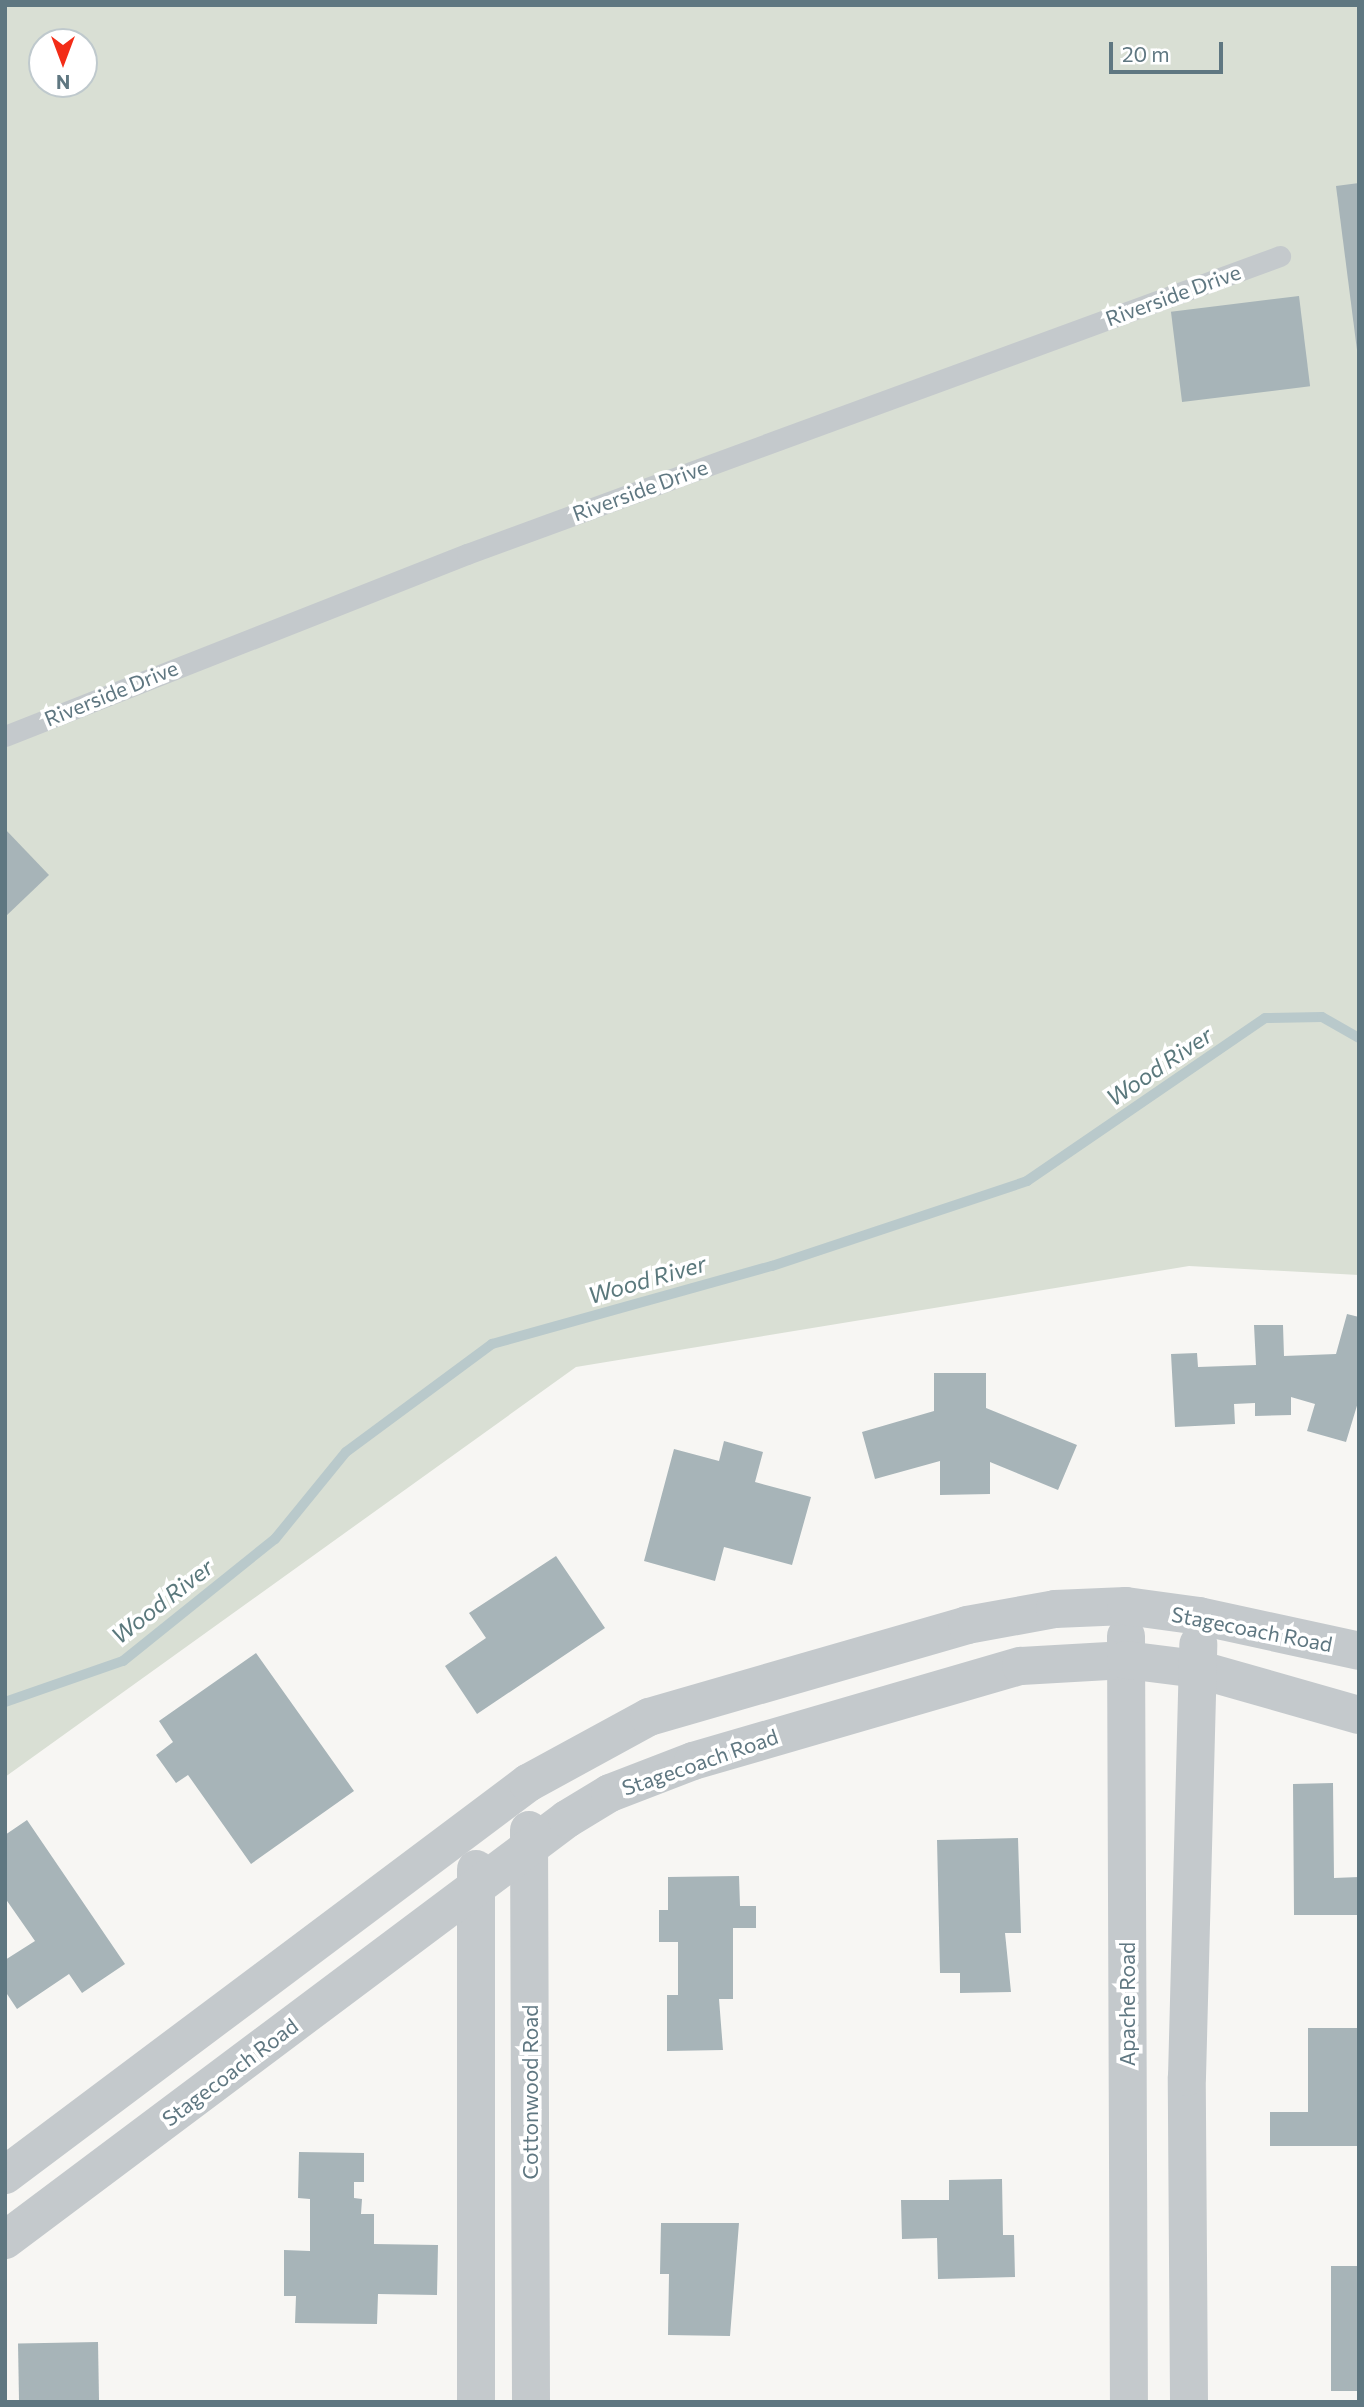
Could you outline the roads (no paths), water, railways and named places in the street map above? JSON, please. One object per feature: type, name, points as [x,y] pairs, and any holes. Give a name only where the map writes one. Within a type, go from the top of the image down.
[{"type":"street","name":"Stagecoach Road","points":[[5,2175],[528,1783],[649,1717],[967,1625],[1055,1609],[1126,1606],[1199,1616],[1359,1651]]},
{"type":"street","name":"Apache Road","points":[[1126,1606],[1129,2402]]},
{"type":"street","points":[[1189,2402],[1187,2077],[1199,1616]]},
{"type":"street","name":"Stagecoach Road","points":[[5,2240],[529,1847],[610,1793],[692,1761],[1021,1666],[1126,1660],[1197,1669],[1359,1715]]},
{"type":"street","name":"Cottonwood Road","points":[[528,1783],[531,2402]]},
{"type":"street","points":[[476,1821],[476,2402]]},
{"type":"lane","name":"Riverside Drive","points":[[5,736],[467,554],[1280,256]]},
{"type":"waterway","name":"Wood River","points":[[5,1702],[123,1661],[275,1539],[346,1452],[492,1344],[772,1266],[1027,1181],[1265,1018],[1322,1017],[1359,1038]]}]
